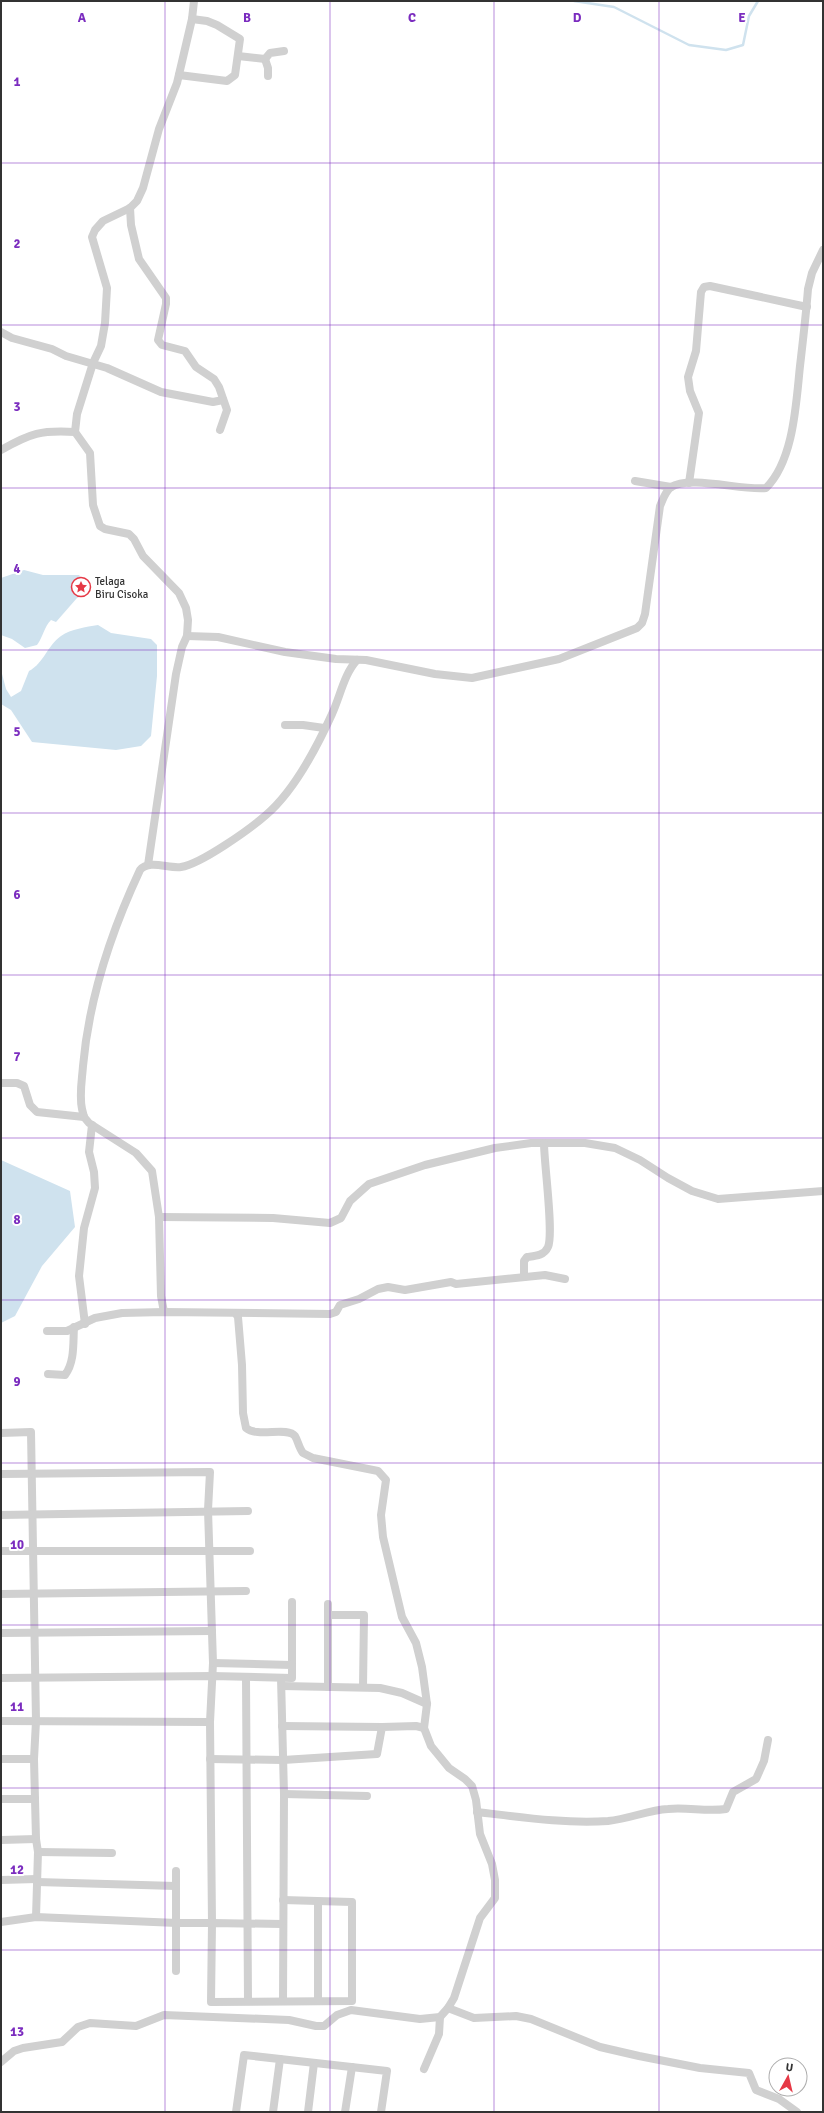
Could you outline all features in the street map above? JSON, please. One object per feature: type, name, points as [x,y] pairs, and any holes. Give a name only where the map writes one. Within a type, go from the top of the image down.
[{"type":"street","points":[[148,865],[176,674],[182,647],[187,636],[188,620],[186,608],[179,593],[143,556],[134,539],[129,534],[105,529],[100,526],[96,518],[93,505],[90,453],[75,432],[77,414],[93,363],[101,346],[107,288],[92,237],[94,230],[103,221],[130,208],[136,201],[143,188],[159,130],[179,74],[192,19],[194,1]]},
{"type":"street","points":[[179,74],[227,81],[235,75],[240,39],[238,36],[229,34],[217,25],[207,21],[192,19]]},
{"type":"street","points":[[265,59],[270,53],[284,51]]},
{"type":"street","points":[[238,56],[265,59]]},
{"type":"street","points":[[265,59],[268,68],[268,76]]},
{"type":"street","points":[[130,208],[131,225],[139,259],[166,298],[166,304],[158,337],[159,343],[185,351],[189,354],[196,367],[214,379],[226,410],[220,430]]},
{"type":"street","points":[[635,481],[671,487],[689,483],[758,489],[766,488],[773,482],[790,439],[808,289],[812,273],[823,250]]},
{"type":"street","points":[[689,483],[699,413],[690,391],[688,377],[696,351],[701,292],[704,286],[807,307]]},
{"type":"street","points":[[1,332],[12,338],[52,349],[80,360],[93,363],[139,381],[161,392],[213,402],[223,400]]},
{"type":"street","points":[[1,450],[28,435],[41,431],[75,432]]},
{"type":"street","points":[[187,636],[218,637],[285,652],[366,660],[436,674],[466,677],[481,677],[559,659],[637,628],[642,623],[645,614],[660,506],[665,493],[671,487]]},
{"type":"street","points":[[164,1312],[161,1296],[159,1218],[155,1182],[149,1167],[136,1153],[92,1125],[84,1117],[81,1103],[84,1059],[90,1011],[96,986],[140,870],[148,865],[182,867],[233,840],[266,816],[286,793],[324,728],[350,667],[357,660]]},
{"type":"street","points":[[285,725],[304,725],[324,728]]},
{"type":"street","points":[[1,1083],[16,1083],[24,1086],[30,1105],[37,1112],[84,1117]]},
{"type":"street","points":[[85,1324],[79,1276],[84,1228],[94,1188],[94,1172],[89,1152],[92,1125]]},
{"type":"street","points":[[159,1218],[273,1218],[336,1222],[341,1218],[350,1201],[368,1184],[425,1165],[495,1148],[544,1143],[585,1144],[615,1148],[640,1160],[692,1191],[718,1199],[823,1191]]},
{"type":"street","points":[[524,1276],[524,1262],[527,1257],[540,1255],[548,1247],[550,1222],[544,1143]]},
{"type":"street","points":[[48,1332],[67,1332],[74,1327],[85,1324],[96,1318],[122,1313],[164,1312],[330,1314],[336,1312],[340,1305],[359,1299],[378,1289],[388,1287],[405,1290],[452,1282],[456,1284],[544,1275],[565,1279]]},
{"type":"street","points":[[236,1314],[238,1317],[242,1365],[243,1413],[246,1428],[256,1432],[290,1433],[295,1437],[303,1453],[321,1460],[378,1471],[386,1480],[381,1515],[383,1537],[402,1617],[416,1643],[427,1704],[424,1728],[431,1746],[450,1768],[472,1786],[480,1834],[492,1864],[496,1893],[495,1898],[480,1918],[448,2008],[440,2017],[439,2034],[424,2069]]},
{"type":"street","points":[[48,1374],[64,1375],[68,1371],[71,1363],[74,1327]]},
{"type":"street","points":[[1,1433],[31,1432],[32,1594],[36,1721],[34,1758],[36,1839],[38,1852],[36,1917]]},
{"type":"street","points":[[1,1474],[210,1472],[208,1510],[213,1663],[210,1722],[212,1923],[211,2002],[352,2001],[352,1902],[283,1900]]},
{"type":"street","points":[[1,1515],[208,1510],[248,1511]]},
{"type":"street","points":[[1,1551],[250,1551]]},
{"type":"street","points":[[1,1594],[246,1591]]},
{"type":"street","points":[[1,1678],[212,1676],[292,1678],[292,1602]]},
{"type":"street","points":[[328,1604],[328,1687]]},
{"type":"street","points":[[328,1615],[364,1615],[363,1687]]},
{"type":"street","points":[[1,1633],[212,1631]]},
{"type":"street","points":[[213,1663],[292,1665]]},
{"type":"street","points":[[246,1678],[246,1922],[248,2002]]},
{"type":"street","points":[[282,1678],[282,1760],[284,1794],[282,1924],[283,2001]]},
{"type":"street","points":[[282,1686],[380,1688],[402,1693],[427,1704]]},
{"type":"street","points":[[1,1721],[210,1722]]},
{"type":"street","points":[[282,1726],[416,1726],[424,1728]]},
{"type":"street","points":[[210,1759],[282,1760],[377,1754],[382,1727]]},
{"type":"street","points":[[477,1812],[535,1818],[609,1821],[651,1810],[680,1808],[716,1810],[726,1809],[733,1792],[756,1779],[764,1761],[768,1740]]},
{"type":"street","points":[[1,1759],[34,1758]]},
{"type":"street","points":[[284,1794],[367,1796]]},
{"type":"street","points":[[1,1799],[35,1799]]},
{"type":"street","points":[[1,1840],[36,1839]]},
{"type":"street","points":[[38,1852],[112,1853]]},
{"type":"street","points":[[176,1871],[176,1971]]},
{"type":"street","points":[[1,1880],[37,1880],[176,1886]]},
{"type":"street","points":[[318,1902],[318,2001]]},
{"type":"street","points":[[1,1922],[36,1917],[177,1924],[246,1922],[282,1924]]},
{"type":"street","points":[[448,2008],[474,2018],[516,2016],[531,2019],[600,2047],[700,2068],[749,2073],[756,2090],[779,2099],[797,2112]]},
{"type":"street","points":[[1,2062],[14,2052],[23,2048],[62,2042],[78,2027],[90,2023],[136,2026],[164,2015],[289,2020],[316,2026],[324,2026],[337,2015],[351,2010],[420,2019],[440,2017]]},
{"type":"street","points":[[236,2112],[244,2055],[387,2071],[381,2112]]},
{"type":"street","points":[[273,2112],[280,2059]]},
{"type":"street","points":[[308,2112],[314,2063]]},
{"type":"street","points":[[345,2112],[352,2067]]},
{"type":"water","name":"Telaga Biru Cisoka","points":[[24,570],[43,575],[79,575],[87,584],[89,591],[77,598],[56,622],[51,620],[37,645],[25,648],[12,639],[1,635],[1,578]]},
{"type":"water","name":"Telaga Biru Cisoka","points":[[98,625],[111,633],[151,639],[157,645],[157,676],[151,736],[141,746],[116,750],[32,742],[11,710],[1,704],[1,670],[6,689],[11,697],[21,691],[29,671],[38,664],[56,640],[74,630]]},
{"type":"water","points":[[1,1160],[70,1191],[75,1227],[42,1266],[15,1316],[1,1323]]},
{"type":"waterway","points":[[574,1],[614,7],[689,45],[726,50],[743,45],[749,16],[758,1]]},
{"type":"place","name":"Telaga Biru Cisoka","points":[[81,587]]}]
